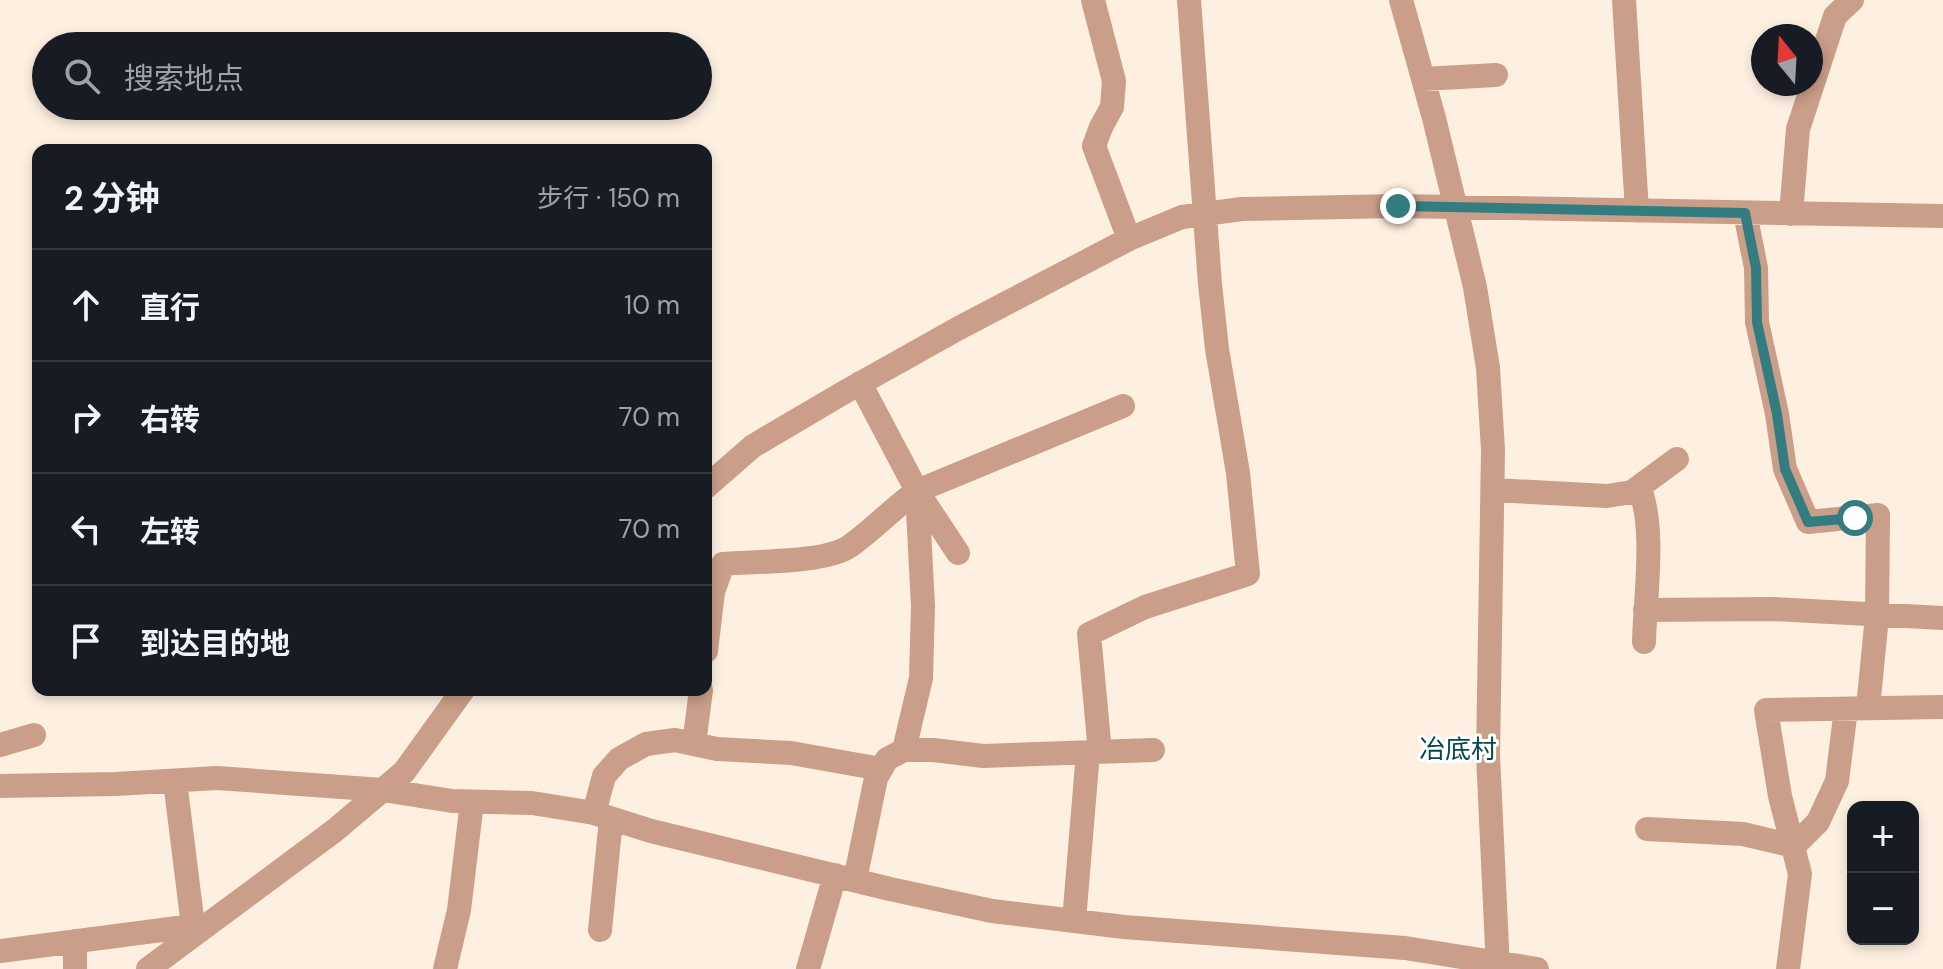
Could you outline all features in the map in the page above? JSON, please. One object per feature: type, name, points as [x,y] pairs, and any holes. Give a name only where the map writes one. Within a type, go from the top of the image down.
[{"type":"street","points":[[1093,0],[1114,81],[1112,107],[1094,146],[1129,239]]},
{"type":"street","points":[[1074,921],[1094,752],[1089,634],[1145,607],[1248,574],[1238,473],[1217,349],[1189,0]]},
{"type":"street","points":[[1401,0],[1475,287],[1488,368],[1493,450],[1488,755],[1498,966]]},
{"type":"street","points":[[1624,0],[1637,211]]},
{"type":"street","points":[[1791,214],[1798,129],[1835,16],[1852,0]]},
{"type":"street","points":[[1423,79],[1496,75]]},
{"type":"street","points":[[712,482],[753,446],[860,383],[1129,239],[1182,217],[1242,209],[1456,207],[1943,216]]},
{"type":"street","points":[[1745,213],[1756,268],[1757,322],[1777,414],[1785,469],[1808,522],[1878,515],[1877,616],[1857,709],[1837,781],[1818,822],[1794,846]]},
{"type":"street","points":[[860,383],[917,491],[958,553]]},
{"type":"street","points":[[712,588],[723,564],[827,556],[849,547],[917,491],[1123,406]]},
{"type":"street","points":[[1493,490],[1607,496],[1632,492],[1677,459]]},
{"type":"street","points":[[1639,487],[1646,503],[1648,527],[1644,642]]},
{"type":"street","points":[[904,750],[921,678],[923,606],[917,491]]},
{"type":"street","points":[[1645,610],[1773,609],[1943,618]]},
{"type":"street","points":[[158,966],[202,925],[334,831],[404,772],[459,696]]},
{"type":"street","points":[[694,744],[700,696]]},
{"type":"street","points":[[1788,969],[1800,874],[1780,796],[1766,710],[1943,707]]},
{"type":"street","points":[[0,745],[34,735]]},
{"type":"street","points":[[600,930],[604,776],[619,759],[646,744],[675,740],[753,752],[791,753],[881,769]]},
{"type":"street","points":[[808,969],[845,878],[876,778],[887,759],[904,750],[983,756],[1153,750]]},
{"type":"street","points":[[0,786],[217,778],[383,790],[472,802],[532,803],[602,816],[651,831],[992,911],[1240,937],[1405,948],[1498,966],[1537,969]]},
{"type":"street","points":[[175,781],[202,925]]},
{"type":"street","points":[[445,969],[459,910],[472,802]]},
{"type":"street","points":[[1647,829],[1743,834],[1794,846]]},
{"type":"street","points":[[0,951],[202,925]]},
{"type":"street","points":[[75,941],[75,969]]},
{"type":"district","name":"冶底村","points":[[1458,749]]},
{"type":"route","points":[[1398,206],[1745,213],[1756,268],[1757,322],[1777,414],[1785,469],[1808,522],[1855,518]]}]
